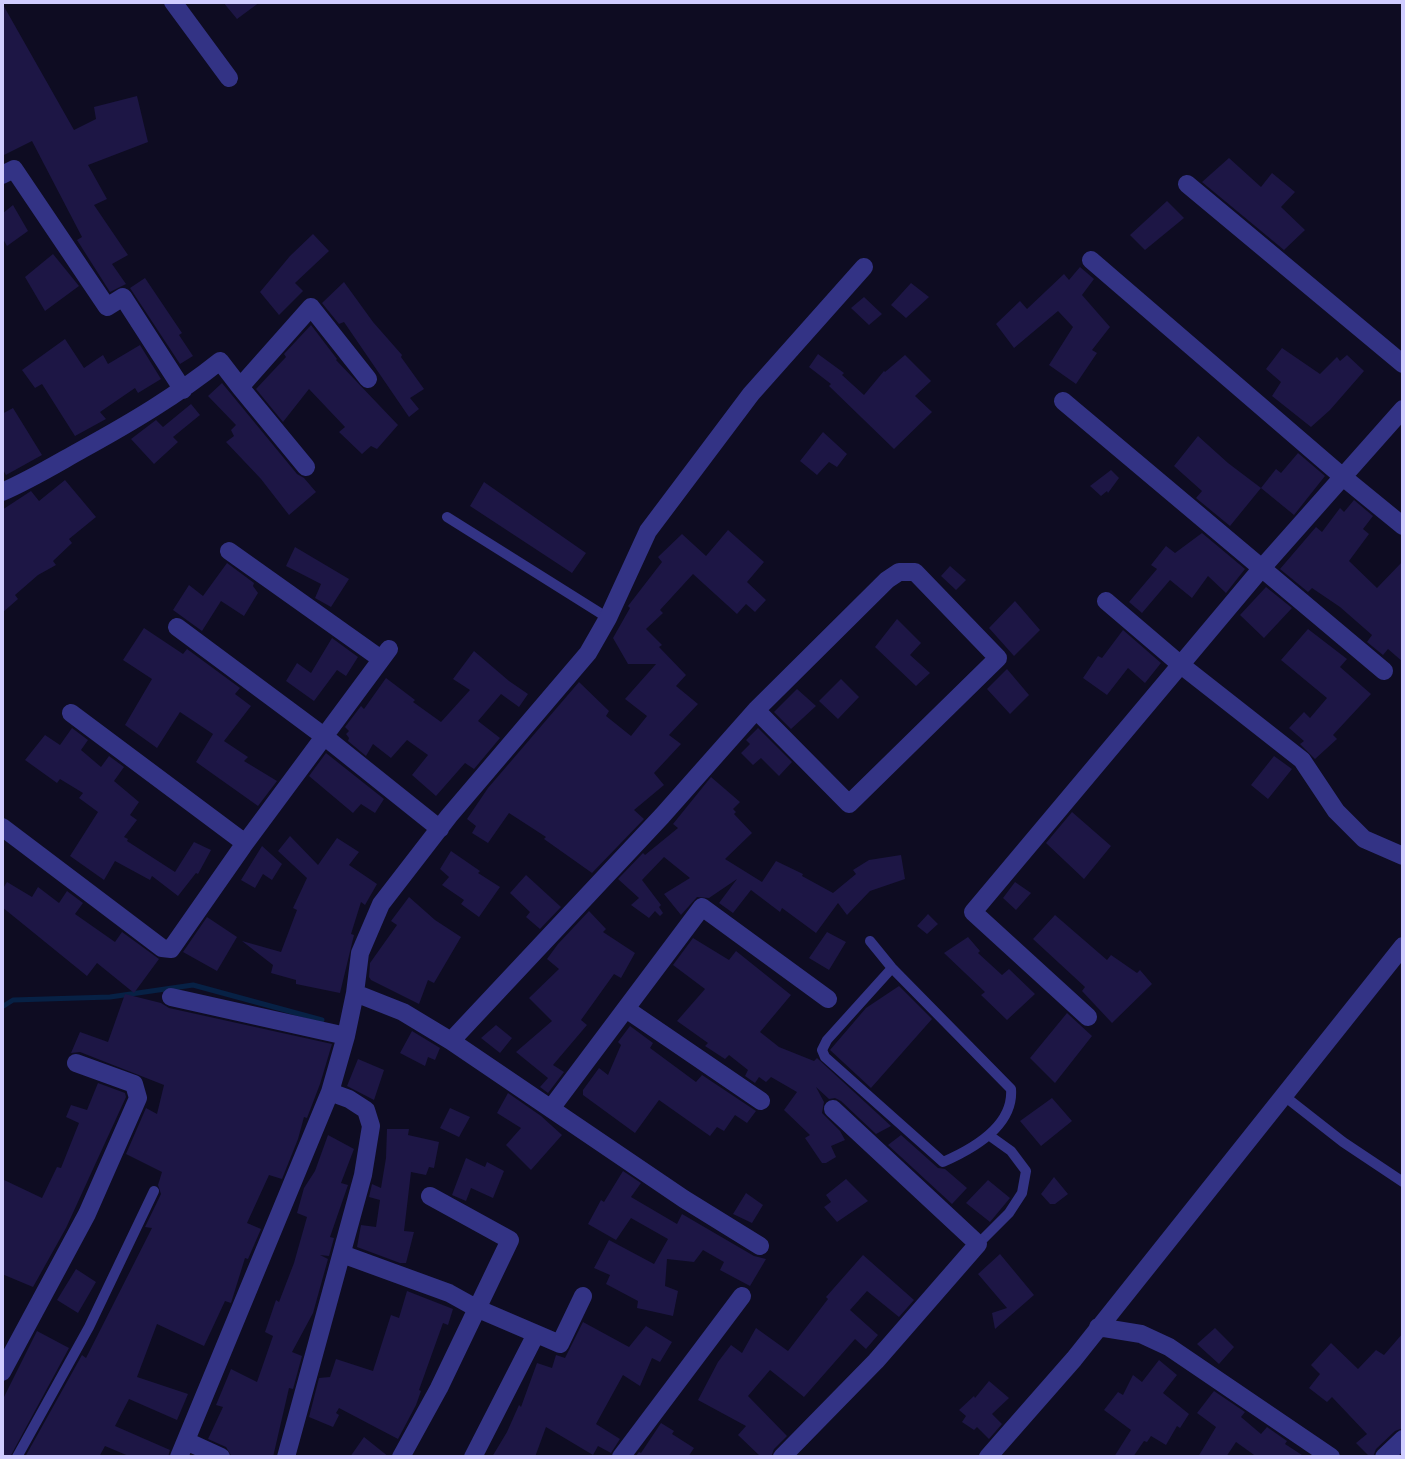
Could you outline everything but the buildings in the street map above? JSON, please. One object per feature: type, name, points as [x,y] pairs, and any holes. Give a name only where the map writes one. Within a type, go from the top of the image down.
[{"type":"street","points":[[173,2],[229,78]]},
{"type":"street","points":[[2,175],[13,169],[107,307],[123,297],[183,390]]},
{"type":"street","points":[[1187,184],[1403,364]]},
{"type":"street","points":[[1091,260],[1403,526]]},
{"type":"street","points":[[221,1457],[183,1449],[330,1092],[346,1036],[360,953],[381,904],[587,653],[608,618],[648,531],[751,394],[864,267]]},
{"type":"street","points":[[240,387],[312,307],[368,379]]},
{"type":"street","points":[[2,492],[33,478],[183,390],[220,361],[306,467]]},
{"type":"street","points":[[1063,401],[1384,671]]},
{"type":"street","points":[[1088,1017],[973,912],[1261,569],[1403,408]]},
{"type":"street","points":[[2,827],[162,948],[171,950],[245,843],[385,654],[229,551]]},
{"type":"street","points":[[451,1041],[662,816],[756,710],[887,580],[899,572],[915,572],[998,658],[849,804],[756,710]]},
{"type":"street","points":[[1107,601],[1181,665],[1302,760],[1336,811],[1364,839],[1403,856]]},
{"type":"street","points":[[177,627],[325,737],[440,829]]},
{"type":"street","points":[[71,713],[245,843]]},
{"type":"street","points":[[552,1107],[702,907],[828,999]]},
{"type":"street","points":[[988,1457],[1074,1359],[1403,946]]},
{"type":"street","points":[[355,993],[403,1012],[451,1041],[684,1199],[760,1246]]},
{"type":"street","points":[[171,997],[346,1036]]},
{"type":"street","points":[[626,1009],[761,1101]]},
{"type":"street","points":[[2,1372],[87,1214],[138,1098],[134,1084],[76,1063]]},
{"type":"street","points":[[286,1457],[363,1175],[371,1126],[366,1110],[349,1099],[330,1092]]},
{"type":"street","points":[[782,1457],[876,1361],[978,1244],[833,1109]]},
{"type":"street","points":[[401,1457],[439,1388],[475,1308],[510,1240],[430,1196]]},
{"type":"street","points":[[342,1254],[449,1293],[475,1308],[560,1344],[583,1296]]},
{"type":"street","points":[[621,1457],[742,1296]]},
{"type":"street","points":[[1098,1327],[1141,1334],[1169,1347],[1331,1457]]},
{"type":"street","points":[[474,1457],[536,1334]]},
{"type":"street","points":[[1384,1457],[1403,1439]]},
{"type":"lane","points":[[447,517],[608,618]]},
{"type":"lane","points":[[870,941],[892,968],[1012,1089],[1012,1101],[990,1136],[943,1162],[825,1057],[822,1050],[827,1040],[892,968]]},
{"type":"lane","points":[[1283,1095],[1343,1142],[1403,1182]]},
{"type":"lane","points":[[978,1244],[1009,1213],[1022,1193],[1026,1171],[1011,1151],[990,1136]]},
{"type":"lane","points":[[17,1457],[89,1326],[154,1191]]},
{"type":"waterway","points":[[2,1007],[13,1000],[110,997],[193,985],[322,1020]]}]
